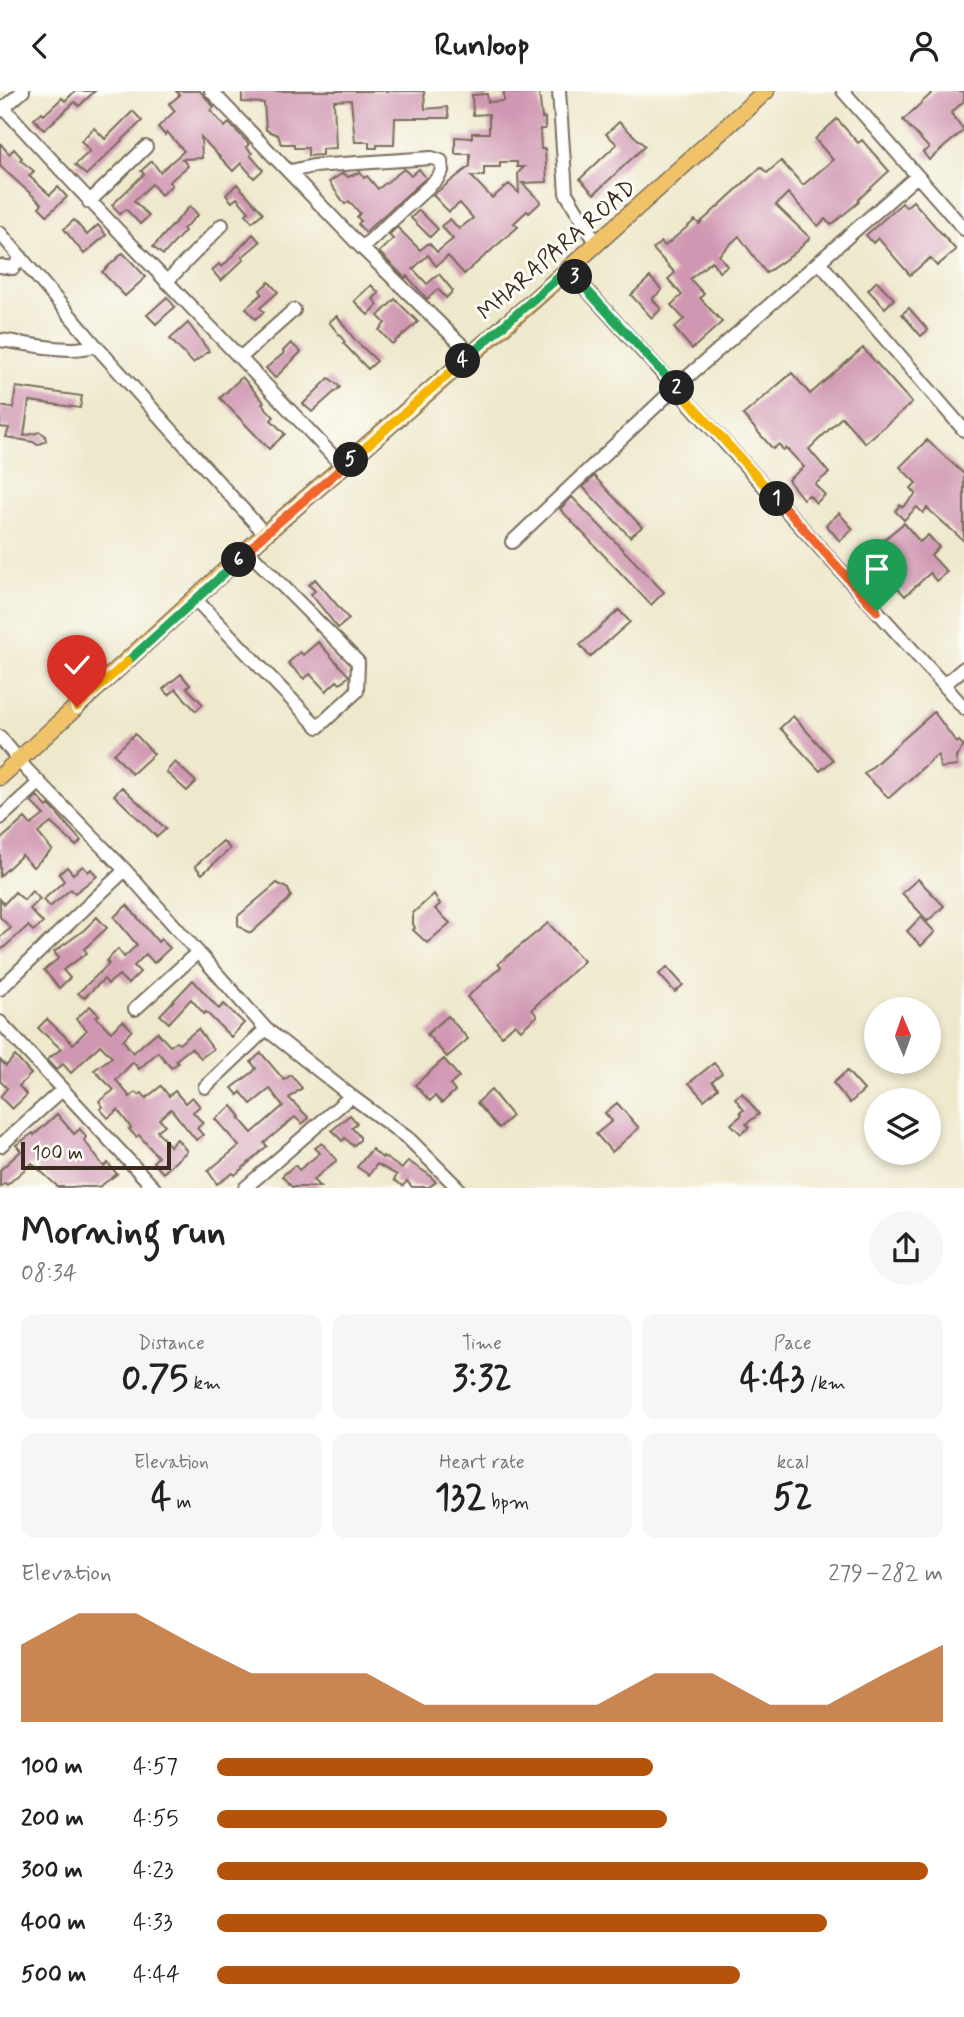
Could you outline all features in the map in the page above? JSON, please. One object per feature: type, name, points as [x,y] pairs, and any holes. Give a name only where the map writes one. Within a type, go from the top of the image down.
[{"type":"main road","name":"MHARAPARA ROAD","points":[[0,777],[265,534],[597,244],[766,91]]},
{"type":"street","points":[[23,91],[2,110],[241,357],[343,467]]},
{"type":"street","points":[[211,91],[291,171],[362,248],[471,354]]},
{"type":"street","points":[[559,91],[566,193],[597,244]]},
{"type":"street","points":[[843,91],[964,229]]},
{"type":"street","points":[[89,202],[146,147]]},
{"type":"street","points":[[291,171],[339,164],[432,158],[441,161],[442,171],[437,179],[362,248]]},
{"type":"street","points":[[512,542],[676,387],[917,176]]},
{"type":"street","points":[[166,282],[222,225]]},
{"type":"street","points":[[0,233],[95,345],[265,534]]},
{"type":"street","points":[[0,266],[13,268],[21,257]]},
{"type":"street","points":[[819,262],[964,430]]},
{"type":"street","points":[[568,269],[964,708]]},
{"type":"street","points":[[241,357],[294,310]]},
{"type":"street","points":[[0,339],[74,349],[95,345]]},
{"type":"street","points":[[195,600],[318,727],[357,691],[358,662],[248,551]]},
{"type":"street","points":[[944,685],[964,667]]},
{"type":"street","points":[[0,737],[18,761],[125,870],[266,1029],[409,1139],[458,1188]]},
{"type":"street","points":[[0,818],[39,783]]},
{"type":"street","points":[[0,989],[125,870]]},
{"type":"street","points":[[135,1009],[198,952]]},
{"type":"street","points":[[0,1022],[147,1185]]},
{"type":"street","points":[[205,1087],[266,1029]]},
{"type":"street","points":[[0,1146],[62,1090]]},
{"type":"street","points":[[245,1188],[351,1096]]},
{"type":"building","points":[[75,91],[95,91],[79,106],[75,102],[44,130],[34,119],[42,112],[44,115],[62,98],[65,101]]},
{"type":"building","points":[[176,91],[200,91],[214,107],[211,111],[225,127],[229,123],[249,144],[246,147],[252,153],[250,155],[263,170],[254,178],[241,163],[233,171],[201,137],[202,158],[182,159],[188,166],[169,182],[172,185],[161,195],[152,184],[134,201],[149,216],[140,224],[126,209],[120,214],[112,205],[144,174],[141,171],[152,161],[160,172],[184,151],[167,132],[165,135],[158,127],[175,111],[169,104],[180,95]]},
{"type":"building","points":[[242,91],[424,91],[425,109],[447,107],[449,118],[395,118],[394,145],[369,148],[369,142],[355,142],[351,100],[334,101],[336,148],[322,149],[322,155],[308,156],[308,148],[281,144],[278,135],[266,130],[264,103],[242,102]]},
{"type":"building","points":[[504,91],[539,92],[542,118],[545,118],[545,129],[540,129],[541,149],[545,149],[547,182],[522,183],[541,202],[514,223],[518,227],[464,274],[448,256],[436,266],[428,255],[413,269],[427,284],[439,274],[453,291],[446,298],[438,289],[427,299],[407,276],[405,278],[379,252],[393,239],[389,235],[397,227],[420,250],[429,243],[437,252],[453,239],[441,226],[450,219],[459,229],[473,218],[460,203],[449,212],[433,195],[470,166],[470,154],[455,154],[455,137],[472,138],[472,133],[489,133],[489,114],[473,115],[472,95],[487,94],[488,102],[504,101]],"holes":[[[500,162],[517,162],[517,167],[524,167],[518,173],[519,193],[509,184],[492,198],[471,176],[484,176],[484,167],[500,167]]]},
{"type":"building","points":[[934,91],[964,91],[964,101],[951,113],[964,130],[929,160],[923,152],[929,148],[903,120]]},
{"type":"building","points":[[133,111],[142,121],[86,175],[75,165],[90,151],[81,141],[94,128],[105,139]]},
{"type":"building","points":[[837,119],[858,143],[862,140],[889,171],[858,200],[859,202],[831,225],[825,219],[818,226],[788,193],[776,205],[810,238],[796,252],[766,273],[739,236],[719,255],[727,266],[719,272],[712,261],[690,279],[704,294],[700,298],[722,322],[692,349],[674,328],[684,319],[671,305],[682,295],[668,279],[675,273],[653,249],[661,242],[665,246],[695,220],[699,224],[761,167],[767,173],[781,161],[803,185],[833,160],[815,139]]},
{"type":"building","points":[[619,122],[645,146],[594,194],[580,179],[617,144],[606,134]]},
{"type":"building","points":[[0,143],[9,154],[14,149],[22,158],[20,160],[34,171],[29,176],[50,195],[58,187],[67,197],[47,215],[39,207],[42,204],[0,166]]},
{"type":"building","points":[[404,169],[411,176],[419,169],[426,178],[365,232],[358,224],[361,221],[357,217],[360,213],[349,201],[345,204],[329,182],[343,173],[348,177],[360,172],[378,189]]},
{"type":"building","points":[[237,184],[263,213],[252,222],[246,214],[249,212],[237,198],[232,202],[226,195]]},
{"type":"building","points":[[913,201],[956,250],[937,266],[930,258],[910,275],[878,238],[873,243],[866,235],[902,203],[906,207]]},
{"type":"building","points":[[190,206],[198,215],[163,255],[153,247]]},
{"type":"building","points":[[419,210],[438,229],[430,237],[411,218]]},
{"type":"building","points":[[74,220],[87,235],[98,225],[106,235],[84,254],[64,229]]},
{"type":"building","points":[[253,234],[260,242],[242,257],[244,259],[221,281],[212,270],[219,264],[222,267]]},
{"type":"building","points":[[123,253],[146,277],[125,296],[102,272]]},
{"type":"building","points":[[650,277],[662,290],[652,299],[661,309],[652,318],[631,295]]},
{"type":"building","points":[[877,281],[894,299],[885,308],[868,290]]},
{"type":"building","points":[[269,282],[278,292],[260,308],[264,312],[255,319],[246,308],[262,294],[260,290]]},
{"type":"building","points":[[371,285],[379,293],[373,299],[378,305],[368,315],[354,301]]},
{"type":"building","points":[[167,297],[175,307],[156,324],[147,315]]},
{"type":"building","points":[[395,299],[418,322],[392,344],[379,330],[385,323],[378,316]]},
{"type":"building","points":[[909,308],[928,330],[921,336],[902,314]]},
{"type":"building","points":[[337,316],[355,340],[377,361],[368,369],[343,343],[345,342],[329,322]]},
{"type":"building","points":[[188,323],[209,351],[193,363],[170,339]]},
{"type":"building","points":[[291,343],[301,352],[275,378],[266,368],[284,353]]},
{"type":"building","points":[[863,348],[912,403],[865,443],[842,417],[809,449],[829,473],[815,484],[825,495],[816,503],[809,495],[803,499],[788,480],[804,467],[786,448],[783,450],[779,444],[773,449],[743,415],[792,373],[810,394]]},
{"type":"building","points":[[242,377],[264,402],[262,404],[274,417],[271,420],[285,434],[269,449],[220,398]]},
{"type":"building","points":[[329,378],[340,387],[312,412],[303,404]]},
{"type":"building","points":[[16,387],[82,396],[80,408],[29,401],[24,436],[40,432],[45,435],[46,441],[38,445],[6,437],[9,428],[0,427],[0,406],[13,408]]},
{"type":"building","points":[[927,440],[964,474],[964,541],[927,508],[923,513],[917,507],[904,520],[895,511],[916,494],[911,488],[916,483],[900,467]]},
{"type":"building","points":[[594,476],[642,527],[630,537],[583,487]]},
{"type":"building","points":[[572,497],[664,592],[651,605],[560,509]]},
{"type":"building","points":[[839,513],[853,529],[840,541],[826,525]]},
{"type":"building","points":[[904,523],[920,542],[928,535],[939,547],[931,555],[947,572],[936,581],[930,573],[905,596],[885,574],[893,567],[876,546]]},
{"type":"building","points":[[315,579],[349,619],[338,628],[311,594],[315,591],[309,585]]},
{"type":"building","points":[[619,610],[630,622],[590,657],[580,645]]},
{"type":"building","points":[[318,642],[349,676],[340,684],[337,681],[326,691],[310,674],[304,679],[288,663],[300,652],[303,655]]},
{"type":"building","points":[[181,674],[190,685],[187,688],[203,704],[196,711],[176,689],[169,695],[163,689]]},
{"type":"building","points":[[934,712],[957,743],[959,741],[964,746],[956,756],[957,766],[940,768],[938,754],[889,798],[864,774]]},
{"type":"building","points":[[793,716],[833,760],[820,771],[780,728]]},
{"type":"building","points":[[135,734],[154,754],[132,774],[114,754]]},
{"type":"building","points":[[175,762],[196,782],[187,791],[166,772]]},
{"type":"building","points":[[122,787],[166,829],[157,837],[114,795]]},
{"type":"building","points":[[37,796],[47,807],[49,805],[53,809],[81,841],[76,846],[51,823],[38,833],[52,850],[33,867],[22,855],[0,876],[0,840],[25,818],[31,825],[44,815],[31,802]]},
{"type":"building","points":[[223,841],[230,849],[202,874],[195,866]]},
{"type":"building","points":[[83,866],[88,872],[91,869],[97,876],[75,893],[71,889],[50,907],[43,900],[64,881],[59,874],[67,867],[73,874]]},
{"type":"building","points":[[918,879],[944,906],[928,921],[902,893]]},
{"type":"building","points":[[277,883],[288,889],[291,896],[287,901],[251,933],[238,925],[238,916]]},
{"type":"building","points":[[32,891],[40,899],[30,909],[43,923],[33,931],[28,926],[0,951],[0,937],[11,928],[0,917],[0,899],[4,904],[15,892],[24,900]]},
{"type":"building","points":[[434,894],[440,904],[435,909],[450,923],[427,943],[413,930],[413,913]]},
{"type":"building","points":[[127,905],[158,942],[161,939],[170,948],[154,963],[146,954],[134,966],[140,972],[128,984],[119,975],[108,984],[104,979],[84,998],[78,993],[109,964],[106,961],[118,949],[124,957],[137,945],[114,917]]},
{"type":"building","points":[[97,917],[107,928],[84,949],[87,953],[63,970],[70,978],[59,988],[44,970],[59,958],[54,952]]},
{"type":"building","points":[[921,917],[935,932],[921,946],[907,931]]},
{"type":"building","points":[[548,923],[584,961],[532,1009],[537,1016],[521,1030],[515,1024],[502,1036],[467,997],[501,967],[498,964]]},
{"type":"building","points":[[667,967],[683,985],[675,992],[659,974]]},
{"type":"building","points":[[193,980],[219,1009],[224,1004],[244,1023],[231,1037],[191,999],[169,1023],[160,1015]]},
{"type":"building","points":[[90,1006],[99,1015],[96,1017],[111,1032],[123,1021],[132,1030],[123,1040],[133,1053],[157,1032],[170,1046],[176,1042],[179,1044],[198,1029],[213,1049],[201,1058],[191,1048],[176,1060],[178,1063],[171,1068],[158,1052],[139,1069],[133,1062],[116,1080],[130,1097],[136,1092],[139,1095],[142,1093],[146,1098],[161,1086],[169,1096],[175,1091],[185,1103],[192,1097],[200,1106],[193,1112],[203,1123],[197,1128],[203,1135],[196,1140],[171,1109],[159,1119],[165,1125],[157,1131],[170,1146],[177,1139],[187,1151],[163,1173],[153,1162],[158,1157],[139,1135],[136,1137],[129,1129],[131,1128],[118,1110],[108,1118],[100,1109],[103,1107],[99,1101],[114,1090],[94,1070],[112,1057],[100,1045],[71,1073],[63,1064],[56,1070],[47,1060],[61,1049],[38,1028],[47,1019],[73,1044],[87,1030],[76,1019]]},
{"type":"building","points":[[448,1016],[468,1039],[447,1057],[427,1034]]},
{"type":"building","points":[[261,1053],[284,1080],[291,1075],[302,1088],[289,1098],[309,1118],[302,1124],[295,1117],[264,1143],[267,1146],[235,1175],[233,1173],[217,1184],[208,1171],[239,1146],[215,1119],[232,1106],[252,1133],[283,1106],[270,1089],[251,1104],[241,1092],[238,1095],[232,1088],[253,1072],[256,1068],[251,1062]]},
{"type":"building","points":[[15,1056],[31,1074],[19,1086],[27,1095],[12,1109],[0,1097],[7,1088],[0,1081],[0,1060],[6,1066]]},
{"type":"building","points":[[444,1059],[459,1077],[450,1085],[455,1091],[442,1103],[435,1096],[430,1101],[415,1085]]},
{"type":"building","points":[[714,1063],[722,1073],[712,1081],[718,1088],[704,1100],[689,1083]]},
{"type":"building","points":[[847,1071],[864,1090],[850,1103],[833,1083]]},
{"type":"building","points":[[491,1090],[512,1116],[499,1128],[477,1103]]},
{"type":"building","points":[[742,1093],[759,1114],[746,1124],[749,1127],[741,1134],[731,1124],[744,1110],[735,1098]]},
{"type":"building","points":[[617,1103],[639,1128],[612,1152],[596,1134],[612,1121],[605,1113]]},
{"type":"building","points":[[57,1114],[74,1134],[80,1129],[86,1137],[84,1140],[104,1167],[108,1163],[117,1174],[99,1187],[58,1187],[32,1163],[7,1185],[5,1183],[0,1187],[0,1170],[21,1151],[16,1145],[33,1133],[34,1135]]},
{"type":"building","points":[[350,1115],[357,1123],[352,1128],[360,1137],[353,1146],[345,1138],[342,1141],[332,1130]]},
{"type":"building","points":[[322,1143],[337,1160],[313,1180],[320,1187],[292,1187],[282,1176],[295,1165],[299,1170],[320,1153],[315,1148]]},
{"type":"building","points":[[372,1149],[402,1169],[408,1161],[436,1182],[429,1187],[412,1187],[407,1181],[403,1186],[394,1180],[397,1175],[377,1164],[369,1175],[357,1167]]},
{"type":"route","points":[[77,707],[265,534],[568,269],[877,611]]}]
